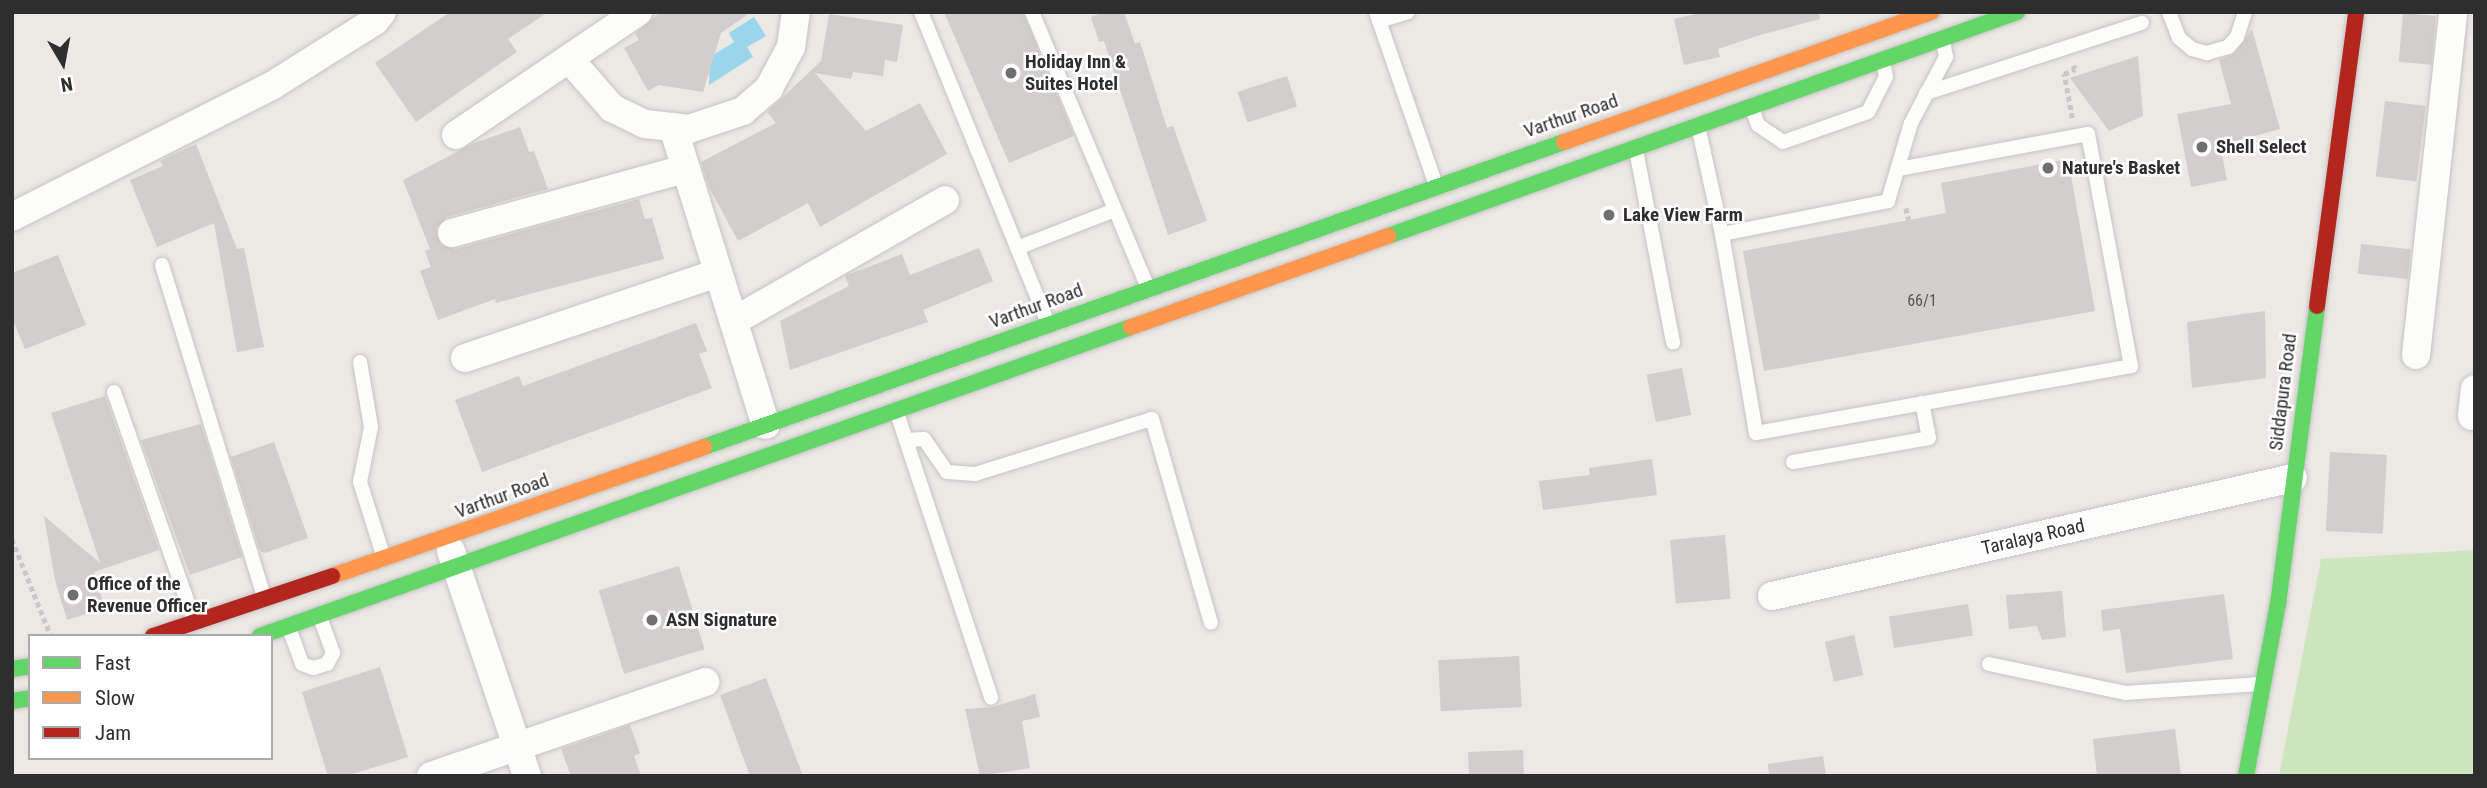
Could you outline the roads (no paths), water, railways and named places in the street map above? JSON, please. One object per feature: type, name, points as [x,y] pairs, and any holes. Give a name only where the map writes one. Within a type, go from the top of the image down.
[{"type":"main road","name":"Varthur Road","points":[[158,634],[385,560],[1436,185],[1932,12]]},
{"type":"main road","name":"Siddapura Road","points":[[2246,776],[2263,684],[2293,478],[2356,12]]},
{"type":"main road","points":[[266,634],[896,408],[1636,149],[2014,13]]},
{"type":"street","points":[[456,135],[638,12]]},
{"type":"street","points":[[570,60],[612,108],[645,124],[690,129],[743,111],[769,88],[791,47],[796,12]]},
{"type":"street","points":[[2416,355],[2453,12]]},
{"type":"street","points":[[12,217],[273,85],[383,13]]},
{"type":"street","points":[[673,127],[766,425]]},
{"type":"street","points":[[452,233],[685,169]]},
{"type":"street","points":[[734,321],[945,200]]},
{"type":"street","points":[[465,358],[717,274]]},
{"type":"street","name":"Taralaya Road","points":[[1772,596],[2293,478]]},
{"type":"street","points":[[447,538],[527,776]]},
{"type":"street","points":[[431,776],[705,681]]},
{"type":"lane","points":[[921,12],[1048,324]]},
{"type":"lane","points":[[1031,12],[1148,289]]},
{"type":"lane","points":[[1408,12],[1378,17],[1436,185]]},
{"type":"lane","points":[[2169,12],[2179,38],[2192,49],[2207,53],[2228,47],[2237,37],[2245,12]]},
{"type":"lane","points":[[1926,93],[2142,23]]},
{"type":"lane","points":[[1722,234],[1888,201],[1911,123],[1946,57],[1943,40]]},
{"type":"lane","points":[[1751,107],[1758,125],[1783,142],[1868,113],[1886,77],[1883,60]]},
{"type":"lane","points":[[1698,125],[1722,234],[1756,433],[2131,366],[2088,134],[1899,169]]},
{"type":"lane","points":[[1636,149],[1673,342]]},
{"type":"lane","points":[[1017,248],[1115,210]]},
{"type":"lane","points":[[162,265],[264,598]]},
{"type":"lane","points":[[360,362],[372,426],[360,482],[385,560]]},
{"type":"lane","points":[[114,391],[194,621]]},
{"type":"lane","points":[[1793,462],[1929,438],[1922,403]]},
{"type":"lane","points":[[896,408],[990,698]]},
{"type":"lane","points":[[906,440],[924,439],[947,472],[967,474],[1152,419],[1211,622]]},
{"type":"lane","points":[[288,627],[302,664],[313,668],[327,664],[333,653],[319,617]]},
{"type":"lane","points":[[1989,664],[2126,693],[2263,684]]},
{"type":"water","points":[[754,17],[766,36],[747,47],[753,57],[709,85],[710,57],[734,42],[729,33]]},
{"type":"place","name":"Holiday Inn & Suites Hotel","points":[[1011,73]]},
{"type":"place","name":"Shell Select","points":[[2202,147]]},
{"type":"place","name":"Nature's Basket","points":[[2048,168]]},
{"type":"place","name":"Lake View Farm","points":[[1609,215]]},
{"type":"place","name":"Office of the Revenue Officer","points":[[73,595]]},
{"type":"place","name":"ASN Signature","points":[[652,620]]}]
